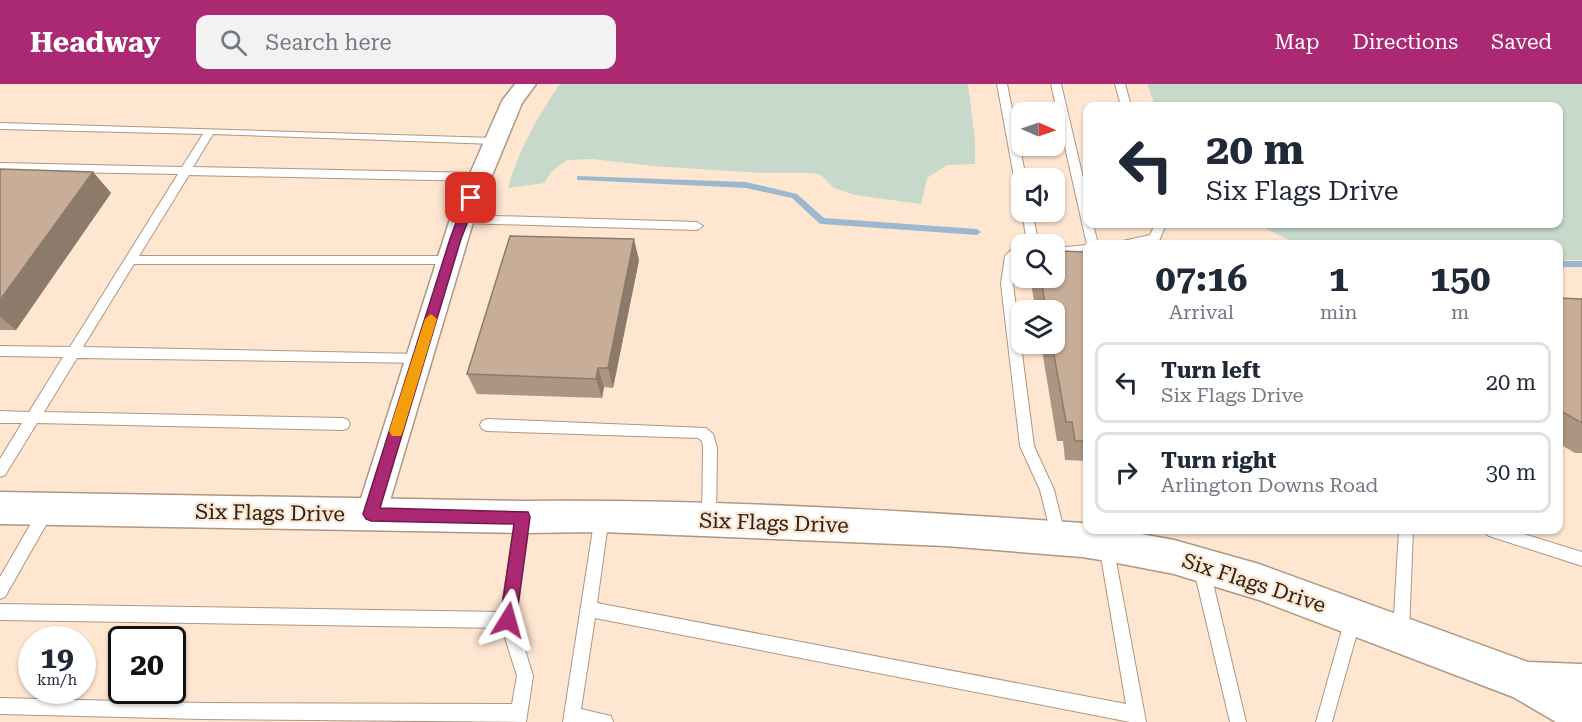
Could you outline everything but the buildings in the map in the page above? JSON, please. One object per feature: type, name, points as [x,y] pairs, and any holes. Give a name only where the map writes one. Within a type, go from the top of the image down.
[{"type":"street","points":[[371,514],[462,219],[512,101],[526,84]]},
{"type":"street","name":"Six Flags Drive","points":[[0,508],[523,517],[602,516],[946,530],[1059,538],[1107,544],[1174,557],[1259,582],[1525,681],[1582,714]]},
{"type":"street","name":"Six Flags Drive","points":[[1525,681],[1582,684]]},
{"type":"lane","points":[[1002,84],[1018,168]]},
{"type":"lane","points":[[1056,84],[1083,204]]},
{"type":"lane","points":[[1120,84],[1125,102]]},
{"type":"lane","points":[[0,126],[495,141]]},
{"type":"lane","points":[[0,471],[210,131]]},
{"type":"lane","points":[[0,167],[480,177]]},
{"type":"lane","points":[[462,219],[697,226]]},
{"type":"lane","points":[[1146,240],[1155,238],[1159,228]]},
{"type":"lane","points":[[1065,251],[1083,249]]},
{"type":"lane","points":[[1011,257],[1007,284],[1027,446],[1047,489],[1059,538]]},
{"type":"lane","points":[[131,260],[449,260]]},
{"type":"lane","points":[[0,351],[419,359]]},
{"type":"lane","points":[[0,417],[343,424]]},
{"type":"lane","points":[[487,425],[701,432],[708,438],[710,448],[709,521]]},
{"type":"lane","points":[[0,592],[47,509]]},
{"type":"lane","points":[[602,516],[571,718],[605,722]]},
{"type":"lane","points":[[0,706],[519,717],[525,676],[508,620],[523,517]]},
{"type":"lane","points":[[1401,634],[1407,534]]},
{"type":"lane","points":[[1504,534],[1582,559]]},
{"type":"lane","points":[[588,609],[1137,718],[1107,544]]},
{"type":"lane","points":[[1201,565],[1238,722]]},
{"type":"lane","points":[[0,612],[508,620]]},
{"type":"lane","points":[[1324,722],[1353,617]]},
{"type":"green space","points":[[560,84],[968,84],[975,140],[975,164],[947,165],[927,178],[921,204],[855,195],[834,188],[821,175],[812,173],[760,173],[653,166],[593,159],[567,160],[552,171],[544,183],[508,188],[517,160],[530,134]]},
{"type":"green space","points":[[1147,84],[1582,84],[1582,260],[1563,260],[1563,240],[1289,240],[1264,228],[1563,228],[1563,102],[1154,102]]},
{"type":"waterway","points":[[580,178],[746,185],[794,196],[822,221],[977,232]]},
{"type":"waterway","points":[[1563,264],[1582,264]]},
{"type":"slow traffic","points":[[396,431],[431,319]]},
{"type":"route","points":[[471,198],[462,219],[371,514],[523,517],[508,620]]}]
